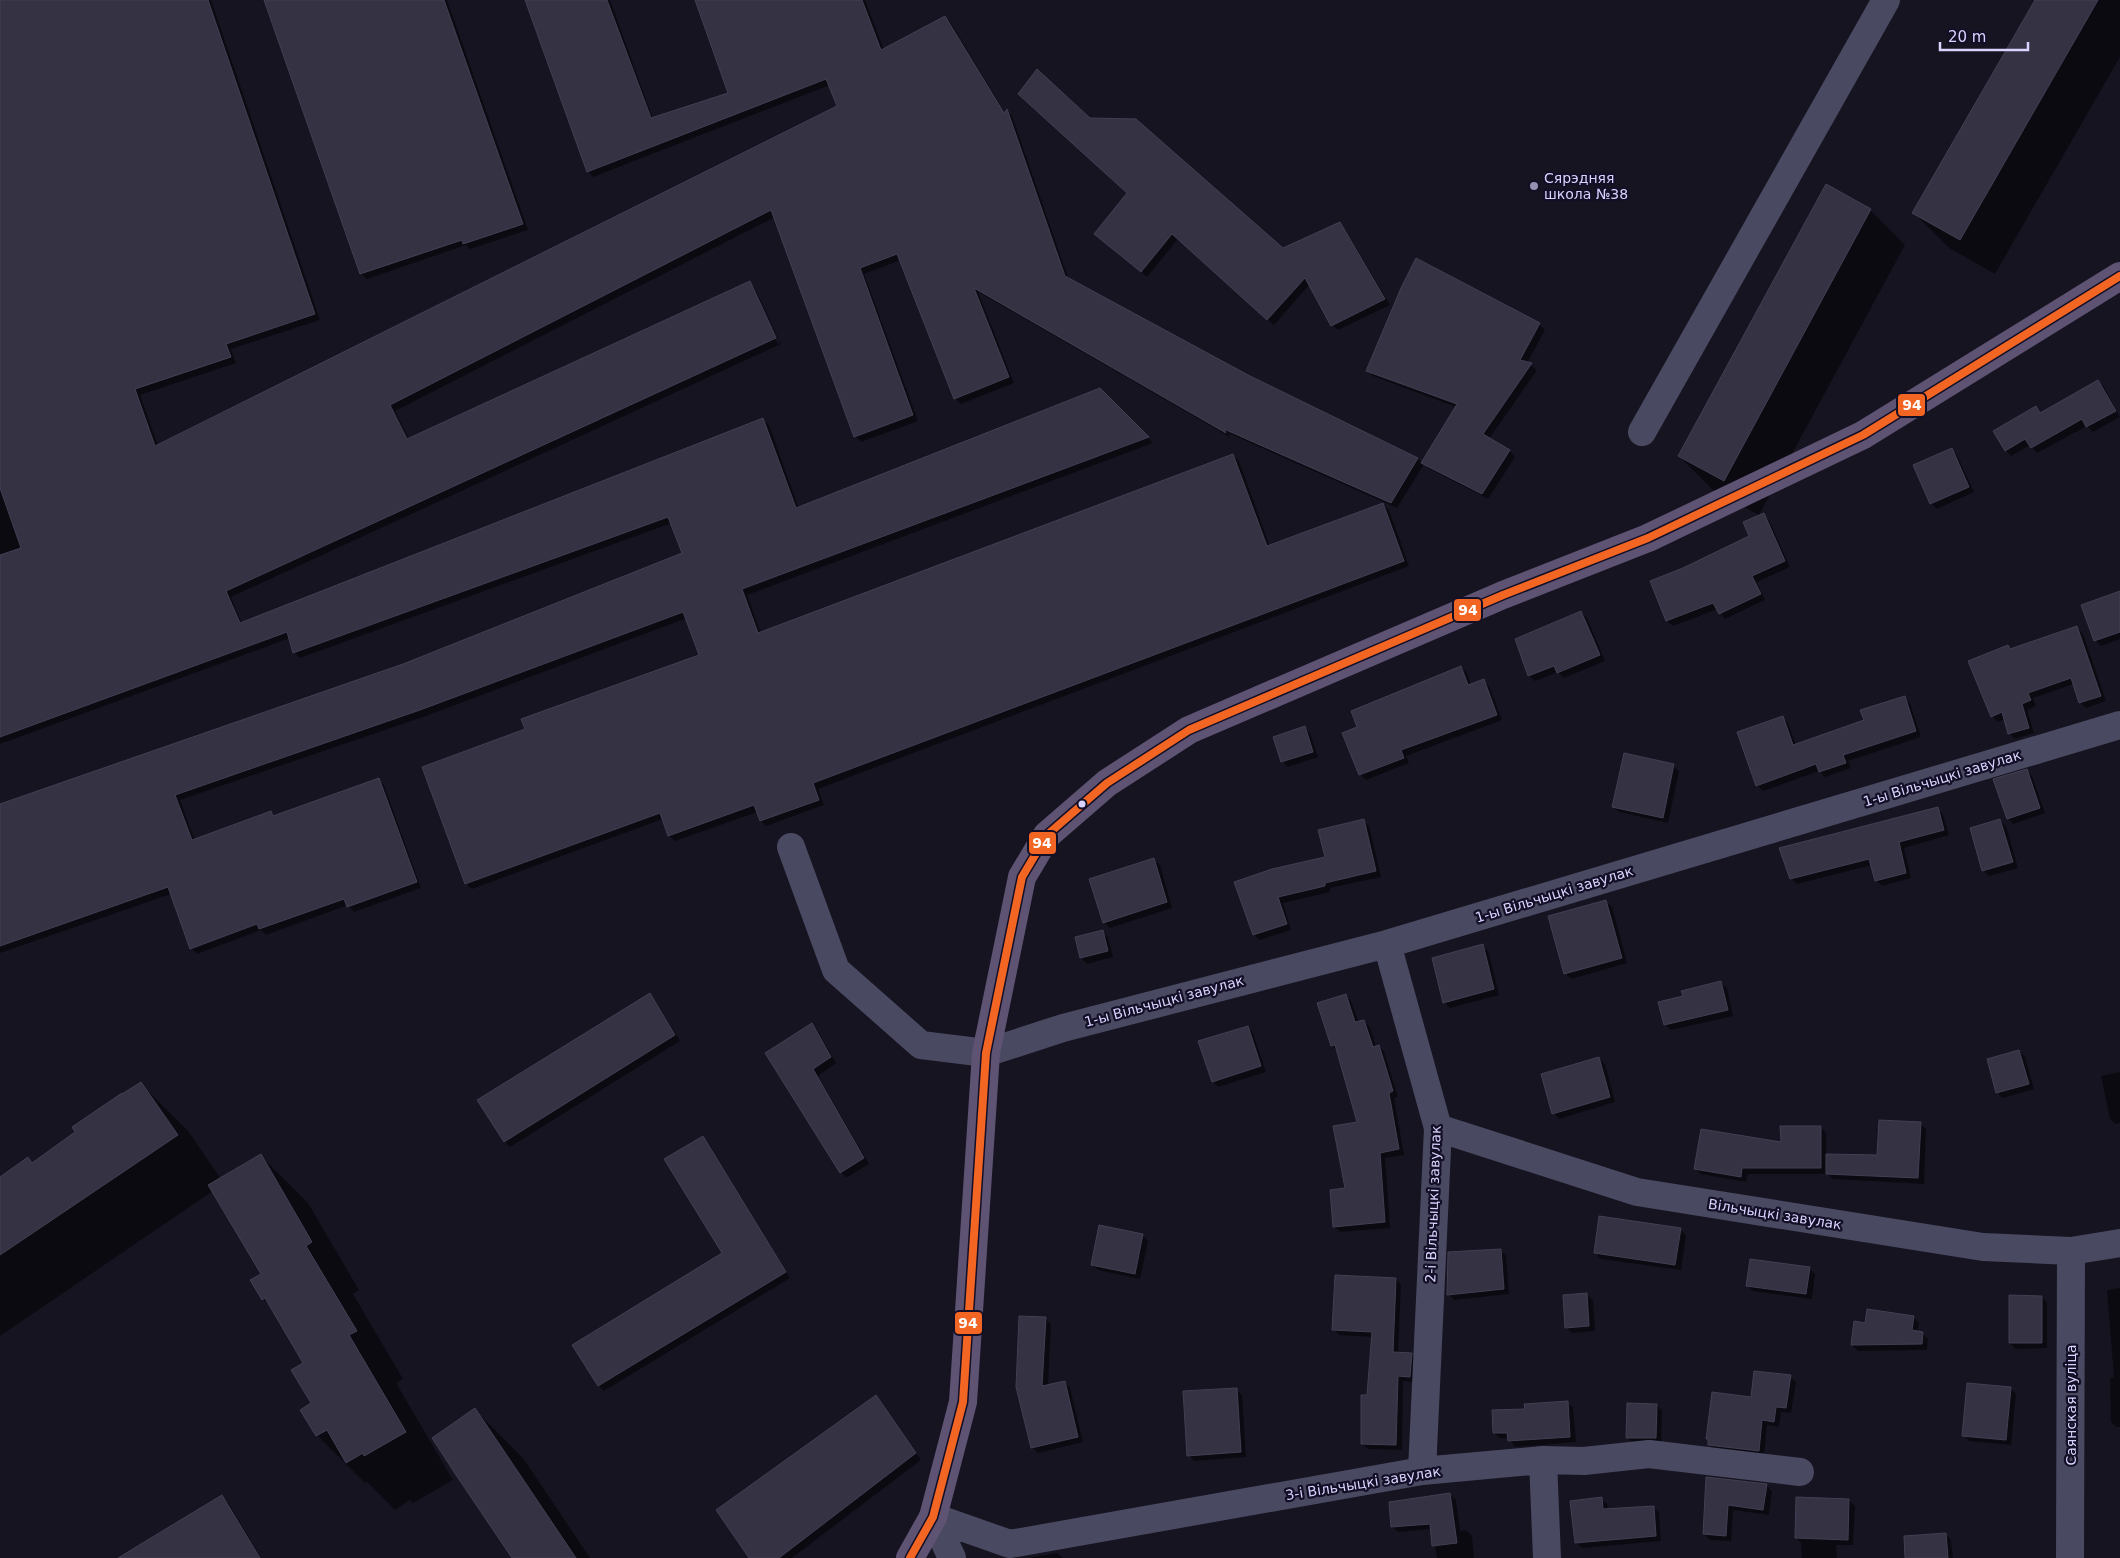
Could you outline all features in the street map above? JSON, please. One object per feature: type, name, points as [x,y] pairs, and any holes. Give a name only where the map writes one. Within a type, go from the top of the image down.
[{"type":"main road","points":[[910,1558],[933,1517],[963,1402],[986,1053],[1022,877],[1047,835],[1107,783],[1189,730],[1495,599],[1648,538],[1863,435],[2120,276]]},
{"type":"street","points":[[1642,432],[1886,0]]},
{"type":"street","name":"1-ы Вільчыцкі завулак","points":[[986,1053],[1063,1028],[1387,944],[2120,725]]},
{"type":"street","points":[[791,847],[836,970],[921,1045],[986,1053]]},
{"type":"street","name":"2-і Вільчыцкі завулак","points":[[1387,944],[1438,1128],[1422,1471]]},
{"type":"street","name":"Вільчыцкі завулак","points":[[1438,1128],[1636,1192],[1983,1247],[2072,1251],[2120,1243]]},
{"type":"street","name":"Саянская вуліца","points":[[2070,1558],[2072,1251]]},
{"type":"street","name":"3-і Вільчыцкі завулак","points":[[933,1517],[1010,1544],[1422,1471],[1543,1460],[1584,1461],[1649,1454],[1800,1472]]},
{"type":"street","points":[[1543,1460],[1547,1558]]},
{"type":"street","points":[[933,1517],[952,1558]]},
{"type":"building","points":[[0,0],[208,0],[315,314],[226,344],[231,357],[135,389],[155,446],[837,106],[826,79],[587,172],[525,0],[607,0],[651,118],[728,93],[695,0],[862,0],[881,50],[945,16],[1004,113],[1007,109],[1065,276],[1248,375],[1418,458],[1391,503],[1224,429],[1226,433],[974,288],[1009,377],[954,399],[897,254],[860,268],[913,415],[854,437],[771,210],[390,405],[407,439],[750,281],[776,338],[226,591],[240,623],[763,418],[796,508],[1100,388],[1149,437],[742,589],[758,633],[1233,454],[1267,546],[1383,503],[1404,561],[813,783],[819,800],[760,821],[754,805],[668,836],[660,813],[465,884],[422,767],[525,729],[521,719],[699,655],[683,612],[420,710],[175,795],[192,840],[271,811],[273,816],[379,778],[417,882],[347,907],[344,899],[259,929],[257,924],[190,949],[168,887],[0,946],[0,804],[403,664],[682,553],[668,517],[293,653],[287,632],[0,737],[0,555],[21,548],[0,488]]},
{"type":"building","points":[[264,0],[444,0],[523,224],[463,244],[462,240],[360,274]]},
{"type":"building","points":[[2035,0],[2098,0],[1960,240],[1912,213]]},
{"type":"building","points":[[1037,69],[1090,118],[1136,119],[1283,248],[1340,222],[1385,299],[1331,326],[1305,278],[1267,320],[1172,234],[1141,272],[1094,234],[1127,193],[1018,94]]},
{"type":"building","points":[[1826,184],[1871,209],[1724,481],[1678,456]]},
{"type":"building","points":[[1416,258],[1540,323],[1520,360],[1532,363],[1483,434],[1510,450],[1482,494],[1421,463],[1457,404],[1366,371],[1401,288]]},
{"type":"building","points":[[2098,380],[2116,411],[2086,427],[2082,419],[2031,448],[2025,439],[2005,451],[1993,431],[2036,406],[2040,413]]},
{"type":"building","points":[[1952,448],[1969,487],[1930,504],[1913,465]]},
{"type":"building","points":[[1764,513],[1785,561],[1752,576],[1761,594],[1719,614],[1713,603],[1666,621],[1650,581],[1683,568],[1749,536],[1743,522]]},
{"type":"building","points":[[2120,591],[2120,632],[2094,641],[2081,605]]},
{"type":"building","points":[[1581,611],[1600,655],[1557,673],[1554,666],[1528,676],[1515,639]]},
{"type":"building","points":[[2077,626],[2101,696],[2079,703],[2071,678],[2028,693],[2031,700],[2022,704],[2029,728],[2008,734],[2002,712],[1991,717],[1968,661],[2008,645],[2010,649]]},
{"type":"building","points":[[1461,666],[1468,685],[1484,679],[1497,715],[1401,750],[1404,758],[1359,775],[1342,733],[1357,727],[1351,711]]},
{"type":"building","points":[[1905,696],[1916,731],[1843,755],[1846,763],[1819,772],[1816,764],[1756,786],[1737,732],[1783,716],[1793,745],[1864,720],[1860,710]]},
{"type":"building","points":[[1305,726],[1313,752],[1281,762],[1273,737]]},
{"type":"building","points":[[1624,753],[1674,764],[1663,818],[1612,807]]},
{"type":"building","points":[[2027,769],[2040,808],[2007,819],[1993,779]]},
{"type":"building","points":[[1938,807],[1944,830],[1899,842],[1906,873],[1875,881],[1869,859],[1790,879],[1779,848]]},
{"type":"building","points":[[1364,819],[1376,871],[1278,897],[1287,924],[1253,935],[1234,882],[1272,869],[1325,857],[1318,830]]},
{"type":"building","points":[[2000,819],[2013,862],[1982,871],[1970,828]]},
{"type":"building","points":[[1154,858],[1167,902],[1103,923],[1089,879]]},
{"type":"building","points":[[1606,900],[1622,958],[1564,974],[1548,916]]},
{"type":"building","points":[[1103,930],[1108,951],[1080,958],[1075,937]]},
{"type":"building","points":[[1483,944],[1494,989],[1443,1003],[1432,958]]},
{"type":"building","points":[[1721,981],[1728,1010],[1664,1025],[1658,1002],[1683,996],[1681,991]]},
{"type":"building","points":[[650,993],[675,1035],[504,1142],[477,1100]]},
{"type":"building","points":[[1346,994],[1355,1022],[1364,1020],[1373,1047],[1379,1045],[1393,1091],[1389,1093],[1399,1149],[1380,1153],[1385,1222],[1333,1227],[1330,1190],[1345,1188],[1333,1126],[1357,1122],[1335,1045],[1331,1046],[1317,1003]]},
{"type":"building","points":[[812,1023],[831,1057],[813,1069],[864,1158],[840,1173],[765,1053]]},
{"type":"building","points":[[1248,1026],[1261,1066],[1212,1082],[1198,1041]]},
{"type":"building","points":[[2019,1050],[2029,1084],[1996,1093],[1987,1059]]},
{"type":"building","points":[[1599,1057],[1610,1097],[1552,1114],[1541,1074]]},
{"type":"building","points":[[141,1082],[178,1135],[0,1255],[0,1177],[28,1157],[32,1163],[75,1132],[72,1127]]},
{"type":"building","points":[[1879,1120],[1921,1122],[1918,1178],[1826,1174],[1826,1154],[1877,1155]]},
{"type":"building","points":[[1780,1126],[1821,1126],[1821,1168],[1742,1168],[1741,1177],[1694,1169],[1701,1129],[1781,1142]]},
{"type":"building","points":[[703,1136],[786,1272],[598,1386],[572,1345],[722,1253],[664,1159]]},
{"type":"building","points":[[261,1154],[312,1242],[306,1246],[357,1331],[349,1335],[406,1432],[364,1456],[363,1453],[346,1463],[327,1430],[316,1436],[300,1410],[311,1403],[291,1370],[303,1363],[265,1298],[262,1300],[250,1280],[261,1274],[208,1185]]},
{"type":"building","points":[[1599,1216],[1681,1228],[1675,1265],[1594,1253]]},
{"type":"building","points":[[1099,1225],[1143,1234],[1135,1274],[1091,1265]]},
{"type":"building","points":[[1501,1249],[1504,1289],[1447,1295],[1448,1252]]},
{"type":"building","points":[[1750,1259],[1810,1267],[1806,1294],[1746,1286]]},
{"type":"building","points":[[1335,1275],[1396,1278],[1393,1352],[1412,1353],[1410,1377],[1398,1376],[1396,1445],[1361,1444],[1361,1395],[1367,1395],[1372,1332],[1332,1330]]},
{"type":"building","points":[[1587,1293],[1589,1326],[1565,1328],[1563,1295]]},
{"type":"building","points":[[2009,1295],[2042,1296],[2042,1343],[2009,1343]]},
{"type":"building","points":[[1867,1309],[1914,1316],[1912,1330],[1923,1332],[1922,1344],[1851,1345],[1854,1321],[1865,1323]]},
{"type":"building","points":[[1019,1316],[1046,1317],[1042,1386],[1065,1381],[1078,1437],[1031,1448],[1016,1387]]},
{"type":"building","points":[[1754,1371],[1791,1375],[1786,1408],[1776,1407],[1774,1422],[1762,1420],[1759,1451],[1708,1445],[1708,1439],[1706,1439],[1712,1392],[1751,1397]]},
{"type":"building","points":[[1967,1383],[2011,1387],[2006,1440],[1962,1436]]},
{"type":"building","points":[[1237,1388],[1241,1452],[1187,1456],[1183,1391]]},
{"type":"building","points":[[876,1395],[916,1453],[779,1558],[749,1558],[716,1510]]},
{"type":"building","points":[[1568,1401],[1570,1437],[1508,1441],[1507,1433],[1493,1433],[1492,1410],[1525,1409],[1524,1404]]},
{"type":"building","points":[[1627,1403],[1657,1404],[1656,1438],[1626,1438]]},
{"type":"building","points":[[475,1408],[576,1558],[512,1558],[458,1478],[432,1438]]},
{"type":"building","points":[[1706,1477],[1767,1484],[1763,1510],[1728,1505],[1726,1536],[1703,1534]]},
{"type":"building","points":[[1450,1493],[1457,1543],[1432,1546],[1430,1524],[1391,1527],[1389,1502]]},
{"type":"building","points":[[222,1495],[260,1558],[118,1558],[164,1530]]},
{"type":"building","points":[[1602,1497],[1603,1509],[1654,1506],[1656,1536],[1575,1543],[1570,1501]]},
{"type":"building","points":[[1796,1497],[1849,1499],[1848,1540],[1795,1538]]},
{"type":"building","points":[[1946,1533],[1948,1558],[1905,1558],[1904,1536]]},
{"type":"transit line","name":"94","points":[[910,1558],[933,1517],[963,1402],[986,1053],[1022,877],[1047,835],[1107,783],[1189,730],[1503,595],[1648,538],[1863,435],[2120,276]]},
{"type":"place","name":"Сярэдняя школа №38","points":[[1534,186]]}]
